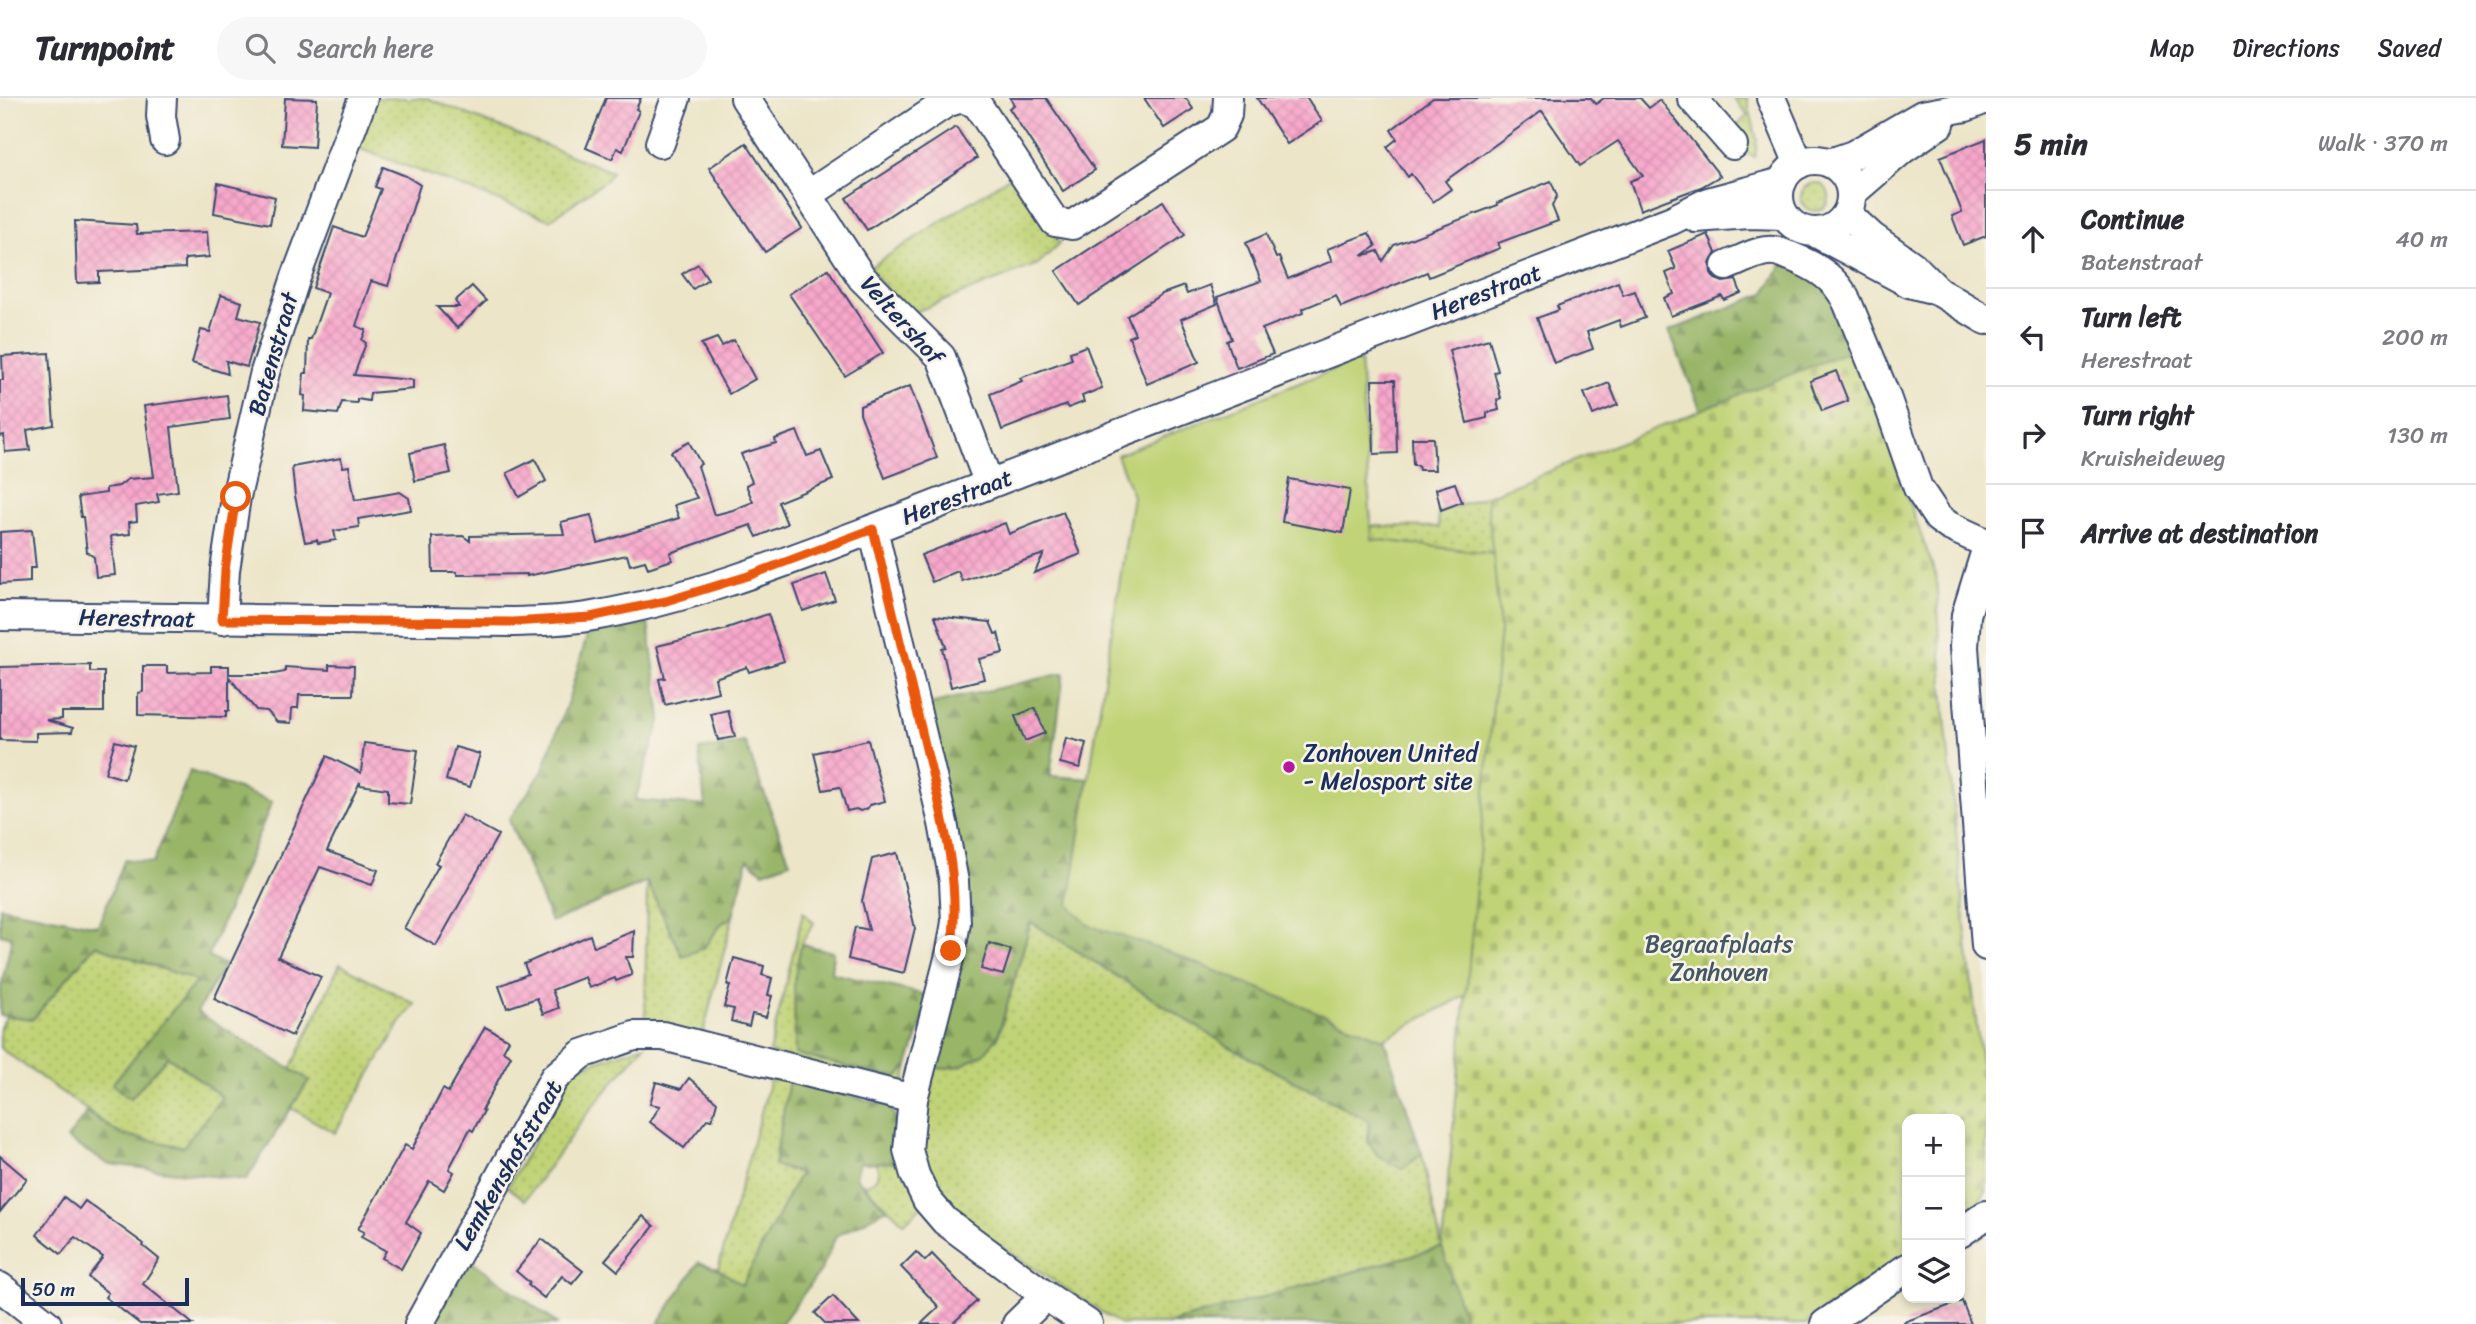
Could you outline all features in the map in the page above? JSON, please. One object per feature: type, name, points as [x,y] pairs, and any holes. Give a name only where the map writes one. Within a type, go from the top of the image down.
[{"type":"street","points":[[162,98],[161,116],[165,140]]},
{"type":"street","name":"Batenstraat","points":[[222,620],[225,570],[236,497],[265,372],[296,277],[363,98]]},
{"type":"street","points":[[660,143],[676,98]]},
{"type":"street","name":"Veltershof","points":[[745,98],[871,289],[941,358],[989,484]]},
{"type":"street","points":[[808,195],[946,103],[962,98],[977,104],[1055,222],[1072,225],[1221,128],[1227,115],[1228,98]]},
{"type":"street","points":[[1692,98],[1732,145]]},
{"type":"street","points":[[1771,98],[1790,173],[1780,205],[1784,215],[1793,225],[1816,233],[1909,284],[1938,291]]},
{"type":"street","points":[[1830,163],[1853,155],[1922,115],[1976,103]]},
{"type":"street","points":[[1816,233],[1839,224],[1850,204],[1903,149],[1976,103]]},
{"type":"street","points":[[1790,173],[1820,160],[1830,163],[1845,175],[1850,204],[1872,237],[1913,266],[1938,291],[1986,320]]},
{"type":"street","name":"Herestraat","points":[[0,616],[513,622],[590,617],[666,601],[737,580],[873,529],[1672,220],[1707,202],[1790,173]]},
{"type":"street","name":"Herestraat","points":[[1672,220],[1749,214],[1784,215]]},
{"type":"street","points":[[1726,266],[1773,250],[1805,262],[1828,275],[1843,292],[1886,397],[1918,488],[1938,518],[1986,543]]},
{"type":"street","points":[[873,529],[943,823],[954,882],[956,922],[913,1099],[908,1150],[915,1175],[927,1200],[945,1221],[1088,1324]]},
{"type":"street","points":[[1986,550],[1981,588],[1966,615],[1964,647],[1986,946]]},
{"type":"street","name":"Lemkenshofstraat","points":[[419,1324],[554,1078],[582,1054],[634,1036],[663,1037],[913,1099]]},
{"type":"street","points":[[1965,1230],[1986,1215]]},
{"type":"street","points":[[1825,1324],[1902,1271]]},
{"type":"street","points":[[0,1287],[47,1324]]},
{"type":"street","points":[[1017,1324],[1046,1296]]},
{"type":"green space","points":[[373,98],[427,98],[612,172],[607,179],[550,220],[355,147]]},
{"type":"green space","points":[[1733,98],[1747,98],[1757,140],[1755,157],[1744,153],[1733,130],[1748,115]]},
{"type":"green space","points":[[1014,174],[1060,243],[1038,264],[907,315],[869,268]]},
{"type":"green space","points":[[1815,183],[1825,187],[1829,197],[1825,207],[1815,211],[1805,207],[1801,197],[1805,187]]},
{"type":"green space","points":[[1784,262],[1832,290],[1854,349],[1701,411],[1669,331],[1764,294]]},
{"type":"green space","name":"Begraafplaats Zonhoven","points":[[1854,349],[1936,576],[1945,717],[1986,1106],[1986,1191],[1965,1213],[1965,1114],[1902,1114],[1902,1259],[1806,1324],[1466,1324],[1442,1247],[1500,630],[1487,496]]},
{"type":"green space","name":"Zonhoven United - Melosport site","points":[[1360,359],[1372,539],[1493,554],[1500,630],[1466,995],[1384,1039],[1169,952],[1088,925],[1069,905],[1133,496],[1117,455]]},
{"type":"green space","points":[[1487,496],[1493,554],[1371,539],[1371,526],[1439,527],[1438,513]]},
{"type":"green space","points":[[648,624],[661,718],[635,800],[705,806],[699,750],[745,742],[790,862],[763,872],[748,859],[733,916],[721,924],[703,949],[682,956],[647,882],[551,922],[509,820],[542,772],[568,701],[588,633]]},
{"type":"green space","points":[[1064,673],[1050,776],[1088,779],[1069,905],[1103,925],[1384,1039],[1422,1154],[1402,1169],[1378,1156],[1368,1142],[1369,1121],[1228,1046],[1031,922],[998,1036],[984,1054],[960,1066],[941,1069],[933,1065],[963,922],[925,705]]},
{"type":"green space","points":[[190,771],[272,802],[208,957],[225,965],[197,1012],[309,1080],[246,1180],[108,1164],[67,1139],[87,1112],[120,1134],[183,1147],[222,1097],[168,1056],[130,1099],[112,1084],[197,981],[95,945],[33,1019],[0,1015],[0,992],[12,937],[0,934],[0,907],[98,926],[125,859],[153,863]]},
{"type":"green space","points":[[647,882],[703,949],[721,924],[733,916],[702,1037],[645,1022]]},
{"type":"green space","points":[[803,912],[814,923],[801,944],[795,1054],[883,1075],[898,1076],[908,1065],[903,1086],[769,1053]]},
{"type":"green space","points":[[1031,922],[1228,1046],[1369,1121],[1368,1142],[1402,1169],[1422,1154],[1442,1247],[1167,1324],[1120,1324],[956,1218],[926,1178],[917,1139],[933,1065],[998,1037]]},
{"type":"green space","points":[[801,944],[833,952],[831,973],[931,996],[908,1065],[899,1076],[882,1075],[795,1054],[794,981]]},
{"type":"green space","points":[[95,945],[197,981],[113,1084],[130,1099],[167,1056],[223,1097],[183,1147],[120,1134],[0,1048],[0,1027],[7,1016],[33,1019]]},
{"type":"green space","points":[[340,964],[415,1004],[401,1022],[335,1133],[291,1108],[309,1080],[291,1069]]},
{"type":"green space","points":[[645,1045],[588,1112],[525,1200],[508,1187],[574,1069]]},
{"type":"green space","points":[[771,1076],[789,1080],[774,1165],[800,1173],[742,1285],[718,1269]]},
{"type":"green space","points":[[789,1080],[890,1106],[899,1125],[903,1162],[859,1163],[856,1178],[887,1209],[836,1236],[821,1270],[781,1324],[658,1324],[699,1262],[718,1269],[742,1285],[800,1173],[774,1166]]},
{"type":"green space","points":[[874,1161],[903,1162],[922,1206],[904,1223],[864,1185],[877,1176],[878,1169]]},
{"type":"green space","points":[[1442,1247],[1466,1324],[1167,1324]]},
{"type":"green space","points":[[468,1258],[558,1324],[433,1324]]},
{"type":"building","points":[[285,98],[317,99],[314,147],[282,145]]},
{"type":"building","points":[[606,98],[641,98],[636,109],[639,111],[623,151],[617,148],[612,159],[586,148]]},
{"type":"building","points":[[1010,98],[1046,98],[1095,170],[1063,191],[1009,108],[1014,105]]},
{"type":"building","points":[[1144,98],[1186,98],[1193,109],[1164,128]]},
{"type":"building","points":[[1257,98],[1307,98],[1322,121],[1287,144]]},
{"type":"building","points":[[1433,98],[1591,98],[1596,104],[1604,98],[1640,98],[1649,108],[1660,100],[1720,176],[1701,187],[1640,210],[1630,181],[1643,176],[1618,141],[1580,166],[1542,111],[1445,181],[1451,189],[1433,202],[1411,174],[1408,177],[1387,147],[1397,139],[1391,130]]},
{"type":"building","points":[[956,127],[977,158],[867,230],[846,198]]},
{"type":"building","points":[[1986,139],[1986,236],[1963,245],[1952,216],[1962,212],[1940,157]]},
{"type":"building","points":[[746,143],[802,228],[765,252],[709,168]]},
{"type":"building","points":[[383,167],[420,185],[388,286],[371,281],[356,326],[366,330],[362,340],[366,343],[354,375],[413,380],[413,389],[370,393],[369,401],[357,399],[357,403],[342,402],[338,414],[304,411],[305,396],[302,395],[304,373],[307,373],[308,339],[311,339],[327,293],[313,288],[334,227],[362,237],[381,189],[375,187]]},
{"type":"building","points":[[1551,181],[1557,196],[1552,206],[1558,221],[1498,243],[1500,248],[1429,277],[1427,272],[1341,307],[1336,295],[1302,309],[1303,313],[1262,329],[1273,354],[1237,368],[1227,341],[1232,339],[1217,297],[1261,281],[1246,243],[1266,234],[1288,279],[1332,261],[1327,249],[1369,233],[1376,246],[1362,256],[1378,251],[1383,261],[1394,245],[1498,205],[1497,203]]},
{"type":"building","points":[[218,183],[275,197],[270,224],[214,213]]},
{"type":"building","points":[[1163,201],[1185,235],[1079,305],[1056,271]]},
{"type":"building","points":[[75,221],[136,225],[137,234],[207,232],[209,257],[185,259],[185,268],[99,272],[99,282],[77,283]]},
{"type":"building","points":[[1708,234],[1716,253],[1710,263],[1711,273],[1715,279],[1723,282],[1736,280],[1741,293],[1724,300],[1722,296],[1671,316],[1664,298],[1674,294],[1666,273],[1676,269],[1668,251]]},
{"type":"building","points":[[698,264],[708,279],[693,289],[682,274]]},
{"type":"building","points":[[828,269],[883,353],[845,376],[789,294]]},
{"type":"building","points":[[1618,282],[1623,295],[1635,291],[1645,318],[1621,327],[1619,320],[1587,332],[1593,349],[1554,363],[1537,318],[1559,310],[1557,306]]},
{"type":"building","points":[[1210,285],[1217,304],[1181,319],[1199,362],[1147,384],[1129,337],[1135,334],[1127,316],[1162,294],[1184,286],[1187,294]]},
{"type":"building","points":[[472,286],[486,301],[457,328],[437,307],[459,307],[455,301]]},
{"type":"building","points":[[221,295],[242,302],[238,316],[260,322],[247,367],[226,361],[228,374],[192,363],[201,330],[210,332]]},
{"type":"building","points":[[717,338],[722,346],[734,340],[755,379],[729,394],[701,344]]},
{"type":"building","points":[[1489,339],[1498,371],[1494,372],[1501,398],[1497,400],[1499,410],[1487,413],[1487,418],[1467,423],[1449,350]]},
{"type":"building","points":[[1086,346],[1102,388],[1082,396],[1084,402],[1068,408],[1066,405],[1002,430],[990,394],[1022,381],[1020,378],[1072,359],[1070,352]]},
{"type":"building","points":[[49,353],[54,425],[27,430],[30,450],[5,452],[4,435],[0,436],[2,356]]},
{"type":"building","points":[[1836,371],[1848,401],[1822,411],[1810,381]]},
{"type":"building","points":[[1372,380],[1395,380],[1397,453],[1374,454]]},
{"type":"building","points":[[1609,383],[1618,405],[1593,415],[1584,393]]},
{"type":"building","points":[[910,386],[937,458],[885,478],[860,413],[860,406]]},
{"type":"building","points":[[227,395],[230,419],[171,427],[178,491],[157,494],[159,502],[136,506],[137,521],[129,522],[130,534],[111,536],[115,575],[96,577],[94,557],[87,552],[78,497],[106,493],[106,488],[119,486],[128,479],[154,477],[144,406]]},
{"type":"building","points":[[797,431],[807,456],[821,451],[833,480],[778,502],[787,524],[757,537],[751,525],[670,553],[672,560],[648,568],[645,561],[630,565],[627,555],[527,576],[433,572],[432,537],[463,536],[470,541],[470,536],[564,534],[561,522],[591,515],[598,543],[679,518],[674,505],[697,498],[671,452],[689,442],[701,464],[698,466],[714,515],[733,510],[753,502],[746,485],[752,482],[741,454],[776,443],[775,439]]},
{"type":"building","points":[[1412,438],[1433,438],[1435,470],[1419,470],[1418,465],[1413,465]]},
{"type":"building","points":[[444,445],[451,473],[415,481],[410,453]]},
{"type":"building","points":[[341,458],[343,467],[349,466],[355,500],[400,492],[409,498],[411,510],[358,519],[359,527],[334,531],[336,540],[305,542],[292,467]]},
{"type":"building","points":[[535,459],[546,481],[519,497],[507,473]]},
{"type":"building","points":[[1289,479],[1350,490],[1343,533],[1282,522]]},
{"type":"building","points":[[1455,483],[1462,502],[1441,510],[1436,489]]},
{"type":"building","points":[[1063,512],[1081,554],[1034,573],[1044,554],[962,581],[958,571],[932,582],[921,555],[1005,523],[1009,534]]},
{"type":"building","points":[[32,530],[36,568],[30,568],[30,582],[0,584],[0,532]]},
{"type":"building","points":[[826,574],[835,600],[803,611],[794,585]]},
{"type":"building","points":[[768,614],[784,661],[749,672],[747,667],[715,678],[718,692],[665,705],[659,679],[665,678],[657,646],[728,629]]},
{"type":"building","points":[[935,616],[990,622],[995,634],[998,633],[1003,653],[979,659],[984,679],[951,687],[942,648],[946,647]]},
{"type":"building","points":[[90,665],[90,672],[104,672],[104,712],[62,712],[62,719],[46,720],[73,728],[72,732],[36,733],[36,741],[0,740],[0,667]]},
{"type":"building","points":[[329,665],[354,666],[353,695],[299,695],[298,708],[292,708],[291,723],[277,722],[267,711],[256,710],[229,677],[229,711],[226,711],[226,717],[138,715],[138,693],[143,692],[143,666],[167,666],[167,673],[211,672],[211,666],[229,666],[229,674],[274,674],[285,672],[285,667],[329,670]]},
{"type":"building","points":[[1035,708],[1045,733],[1025,741],[1015,716]]},
{"type":"building","points":[[728,710],[735,737],[718,740],[711,714]]},
{"type":"building","points":[[1066,738],[1086,743],[1080,768],[1060,763]]},
{"type":"building","points":[[868,740],[885,801],[860,811],[847,811],[840,787],[823,790],[814,753]]},
{"type":"building","points":[[115,741],[134,746],[124,779],[105,773]]},
{"type":"building","points":[[364,743],[418,750],[410,804],[388,802],[388,789],[360,785],[360,782],[327,851],[378,870],[372,885],[320,867],[278,957],[321,977],[292,1036],[214,999],[327,756],[361,773]]},
{"type":"building","points":[[455,747],[480,754],[470,787],[446,780]]},
{"type":"building","points":[[462,815],[498,835],[436,946],[404,928],[439,865],[435,863]]},
{"type":"building","points":[[897,853],[915,928],[904,973],[848,959],[855,927],[869,930],[862,901],[872,859]]},
{"type":"building","points":[[634,931],[633,957],[626,957],[632,975],[589,988],[585,977],[552,990],[559,1008],[543,1014],[537,998],[507,1008],[499,986],[528,974],[524,964],[590,935],[594,947]]},
{"type":"building","points":[[989,943],[1011,950],[1003,975],[981,969]]},
{"type":"building","points":[[734,958],[764,966],[762,975],[772,978],[768,995],[772,996],[766,1017],[752,1014],[749,1026],[731,1021],[734,1009],[724,1007]]},
{"type":"building","points":[[485,1027],[509,1040],[503,1051],[511,1056],[482,1110],[484,1111],[473,1131],[470,1129],[449,1169],[454,1172],[444,1190],[429,1181],[406,1222],[421,1233],[401,1269],[382,1258],[386,1251],[361,1237],[364,1232],[358,1229],[405,1145],[412,1149],[443,1089],[448,1092]]},
{"type":"building","points":[[689,1078],[717,1102],[712,1120],[707,1119],[684,1148],[650,1122],[660,1106],[650,1104],[656,1082],[681,1089]]},
{"type":"building","points":[[0,1156],[27,1179],[0,1212]]},
{"type":"building","points":[[64,1197],[79,1209],[85,1201],[144,1244],[143,1246],[159,1259],[143,1284],[193,1324],[140,1324],[105,1297],[108,1293],[88,1277],[103,1257],[75,1237],[61,1254],[37,1235]]},
{"type":"building","points":[[643,1216],[654,1226],[618,1271],[605,1260]]},
{"type":"building","points":[[542,1239],[583,1271],[572,1284],[562,1276],[544,1298],[516,1271]]},
{"type":"building","points":[[916,1252],[925,1261],[932,1254],[977,1301],[952,1324],[921,1324],[939,1307],[901,1267]]},
{"type":"building","points":[[833,1296],[859,1324],[826,1324],[815,1313]]},
{"type":"building","points":[[1963,1303],[1971,1324],[1904,1324]]},
{"type":"place","name":"Zonhoven United - Melosport site","points":[[1289,767]]},
{"type":"route","points":[[236,497],[225,570],[222,620],[513,622],[590,617],[666,601],[748,576],[873,529],[943,823],[954,882],[956,922],[951,951]]}]
